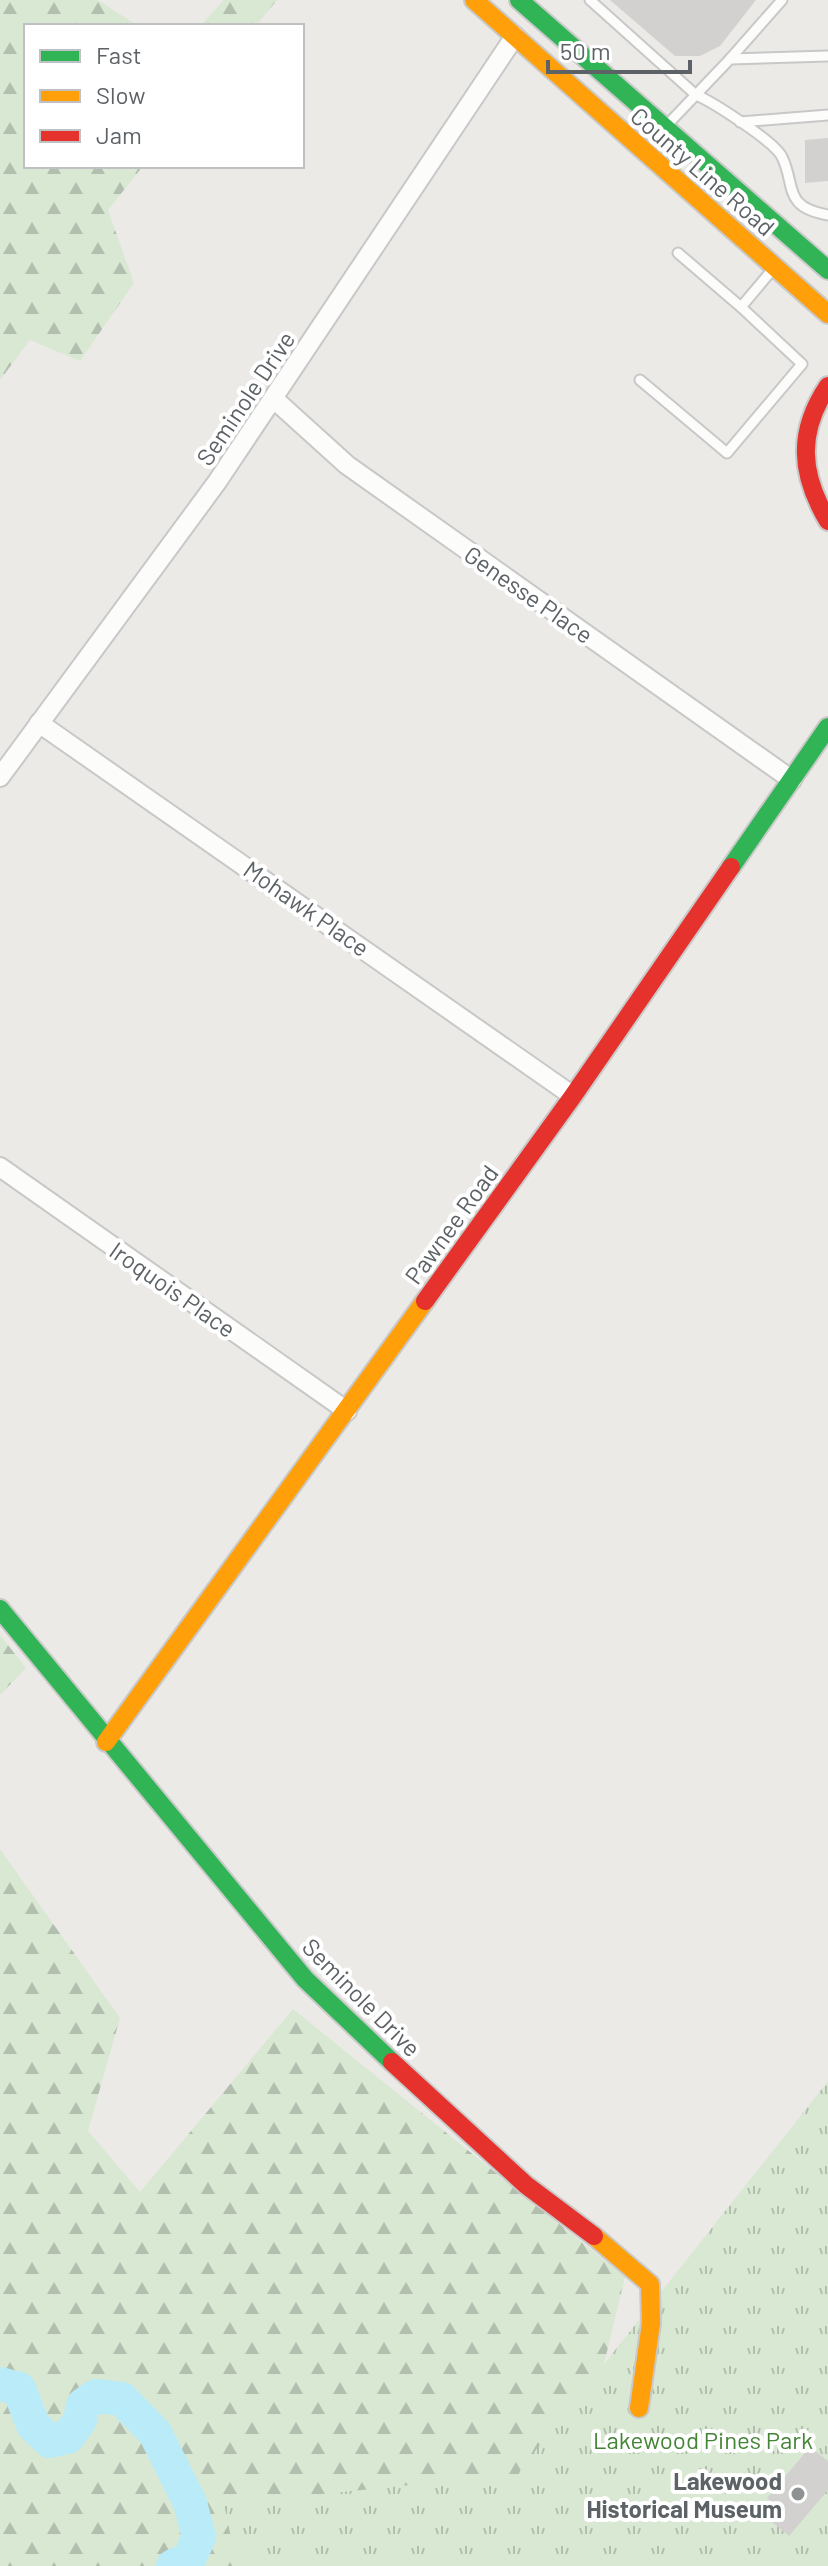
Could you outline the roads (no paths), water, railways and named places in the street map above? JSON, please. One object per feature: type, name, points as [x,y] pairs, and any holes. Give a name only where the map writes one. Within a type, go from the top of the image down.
[{"type":"street","name":"County Line Road","points":[[474,0],[828,314]]},
{"type":"street","name":"County Line Road","points":[[519,0],[828,270]]},
{"type":"street","name":"Seminole Drive","points":[[0,777],[274,399],[515,36]]},
{"type":"street","points":[[828,386],[806,419],[803,452],[811,489],[828,521]]},
{"type":"street","name":"Genesse Place","points":[[274,399],[347,465],[792,780]]},
{"type":"street","name":"Mohawk Place","points":[[39,723],[573,1096]]},
{"type":"street","name":"Pawnee Road","points":[[106,1742],[573,1096],[828,728]]},
{"type":"street","name":"Iroquois Place","points":[[0,1167],[347,1411]]},
{"type":"street","name":"Seminole Drive","points":[[0,1609],[106,1742],[305,1979],[468,2135],[624,2258],[650,2284],[651,2323],[639,2408]]},
{"type":"lane","points":[[590,0],[696,95],[717,104],[782,155],[789,190],[813,212],[828,215]]},
{"type":"lane","points":[[665,127],[782,0]]},
{"type":"lane","points":[[730,59],[828,56]]},
{"type":"lane","points":[[740,122],[828,115]]},
{"type":"lane","points":[[640,380],[727,453],[802,364],[678,253]]},
{"type":"lane","points":[[741,307],[775,266]]},
{"type":"waterway","points":[[0,2384],[19,2389],[33,2425],[50,2441],[68,2437],[80,2420],[83,2405],[96,2396],[122,2399],[155,2433],[190,2503],[199,2537],[189,2559],[173,2566]]},
{"type":"place","name":"Lakewood Historical Museum","points":[[798,2494]]},
{"type":"park label","name":"Lakewood Pines Park","points":[[703,2439]]}]
